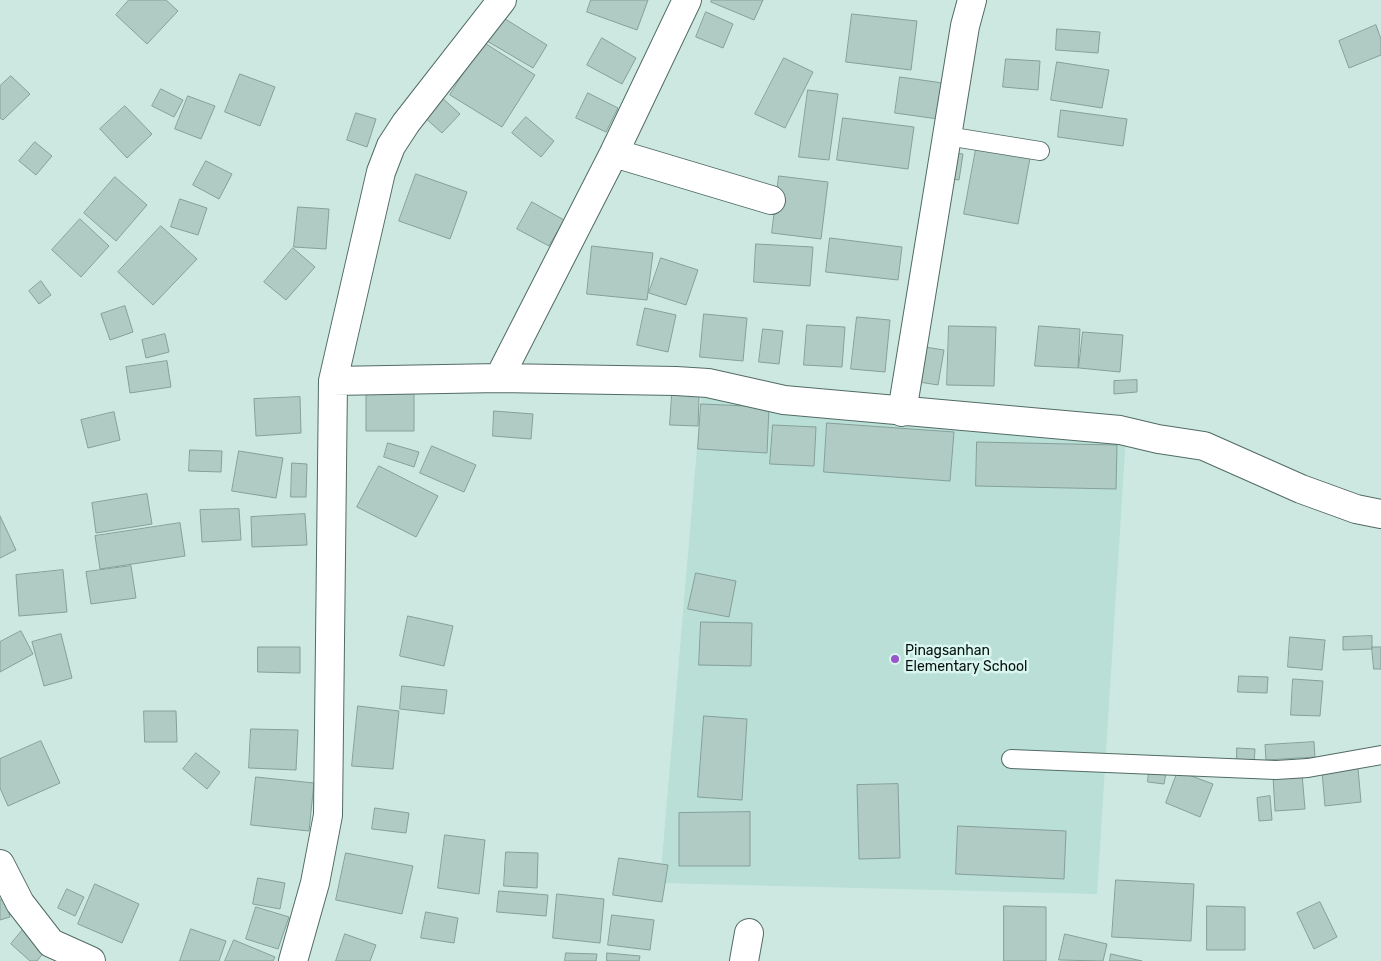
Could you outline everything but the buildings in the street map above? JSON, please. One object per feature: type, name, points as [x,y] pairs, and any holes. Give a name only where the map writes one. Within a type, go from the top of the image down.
[{"type":"street","points":[[293,961],[315,883],[328,815],[333,381],[381,172],[391,146],[406,123],[502,0]]},
{"type":"street","points":[[500,378],[614,154],[687,0]]},
{"type":"street","points":[[902,412],[965,26],[972,0]]},
{"type":"street","points":[[614,154],[771,200]]},
{"type":"street","points":[[333,381],[500,378],[708,383],[784,400],[1120,430],[1158,439],[1204,446],[1301,489],[1356,510],[1381,514]]},
{"type":"street","points":[[0,864],[20,904],[51,943],[91,961]]},
{"type":"street","points":[[744,961],[749,933]]},
{"type":"lane","points":[[947,136],[1040,151]]},
{"type":"lane","points":[[1011,759],[1276,770],[1308,768],[1381,755]]},
{"type":"shaded area","name":"Pinagsanhan Elementary School","points":[[702,389],[1126,435],[1097,894],[660,883]]},
{"type":"place","name":"Pinagsanhan Elementary School","points":[[895,659]]}]
